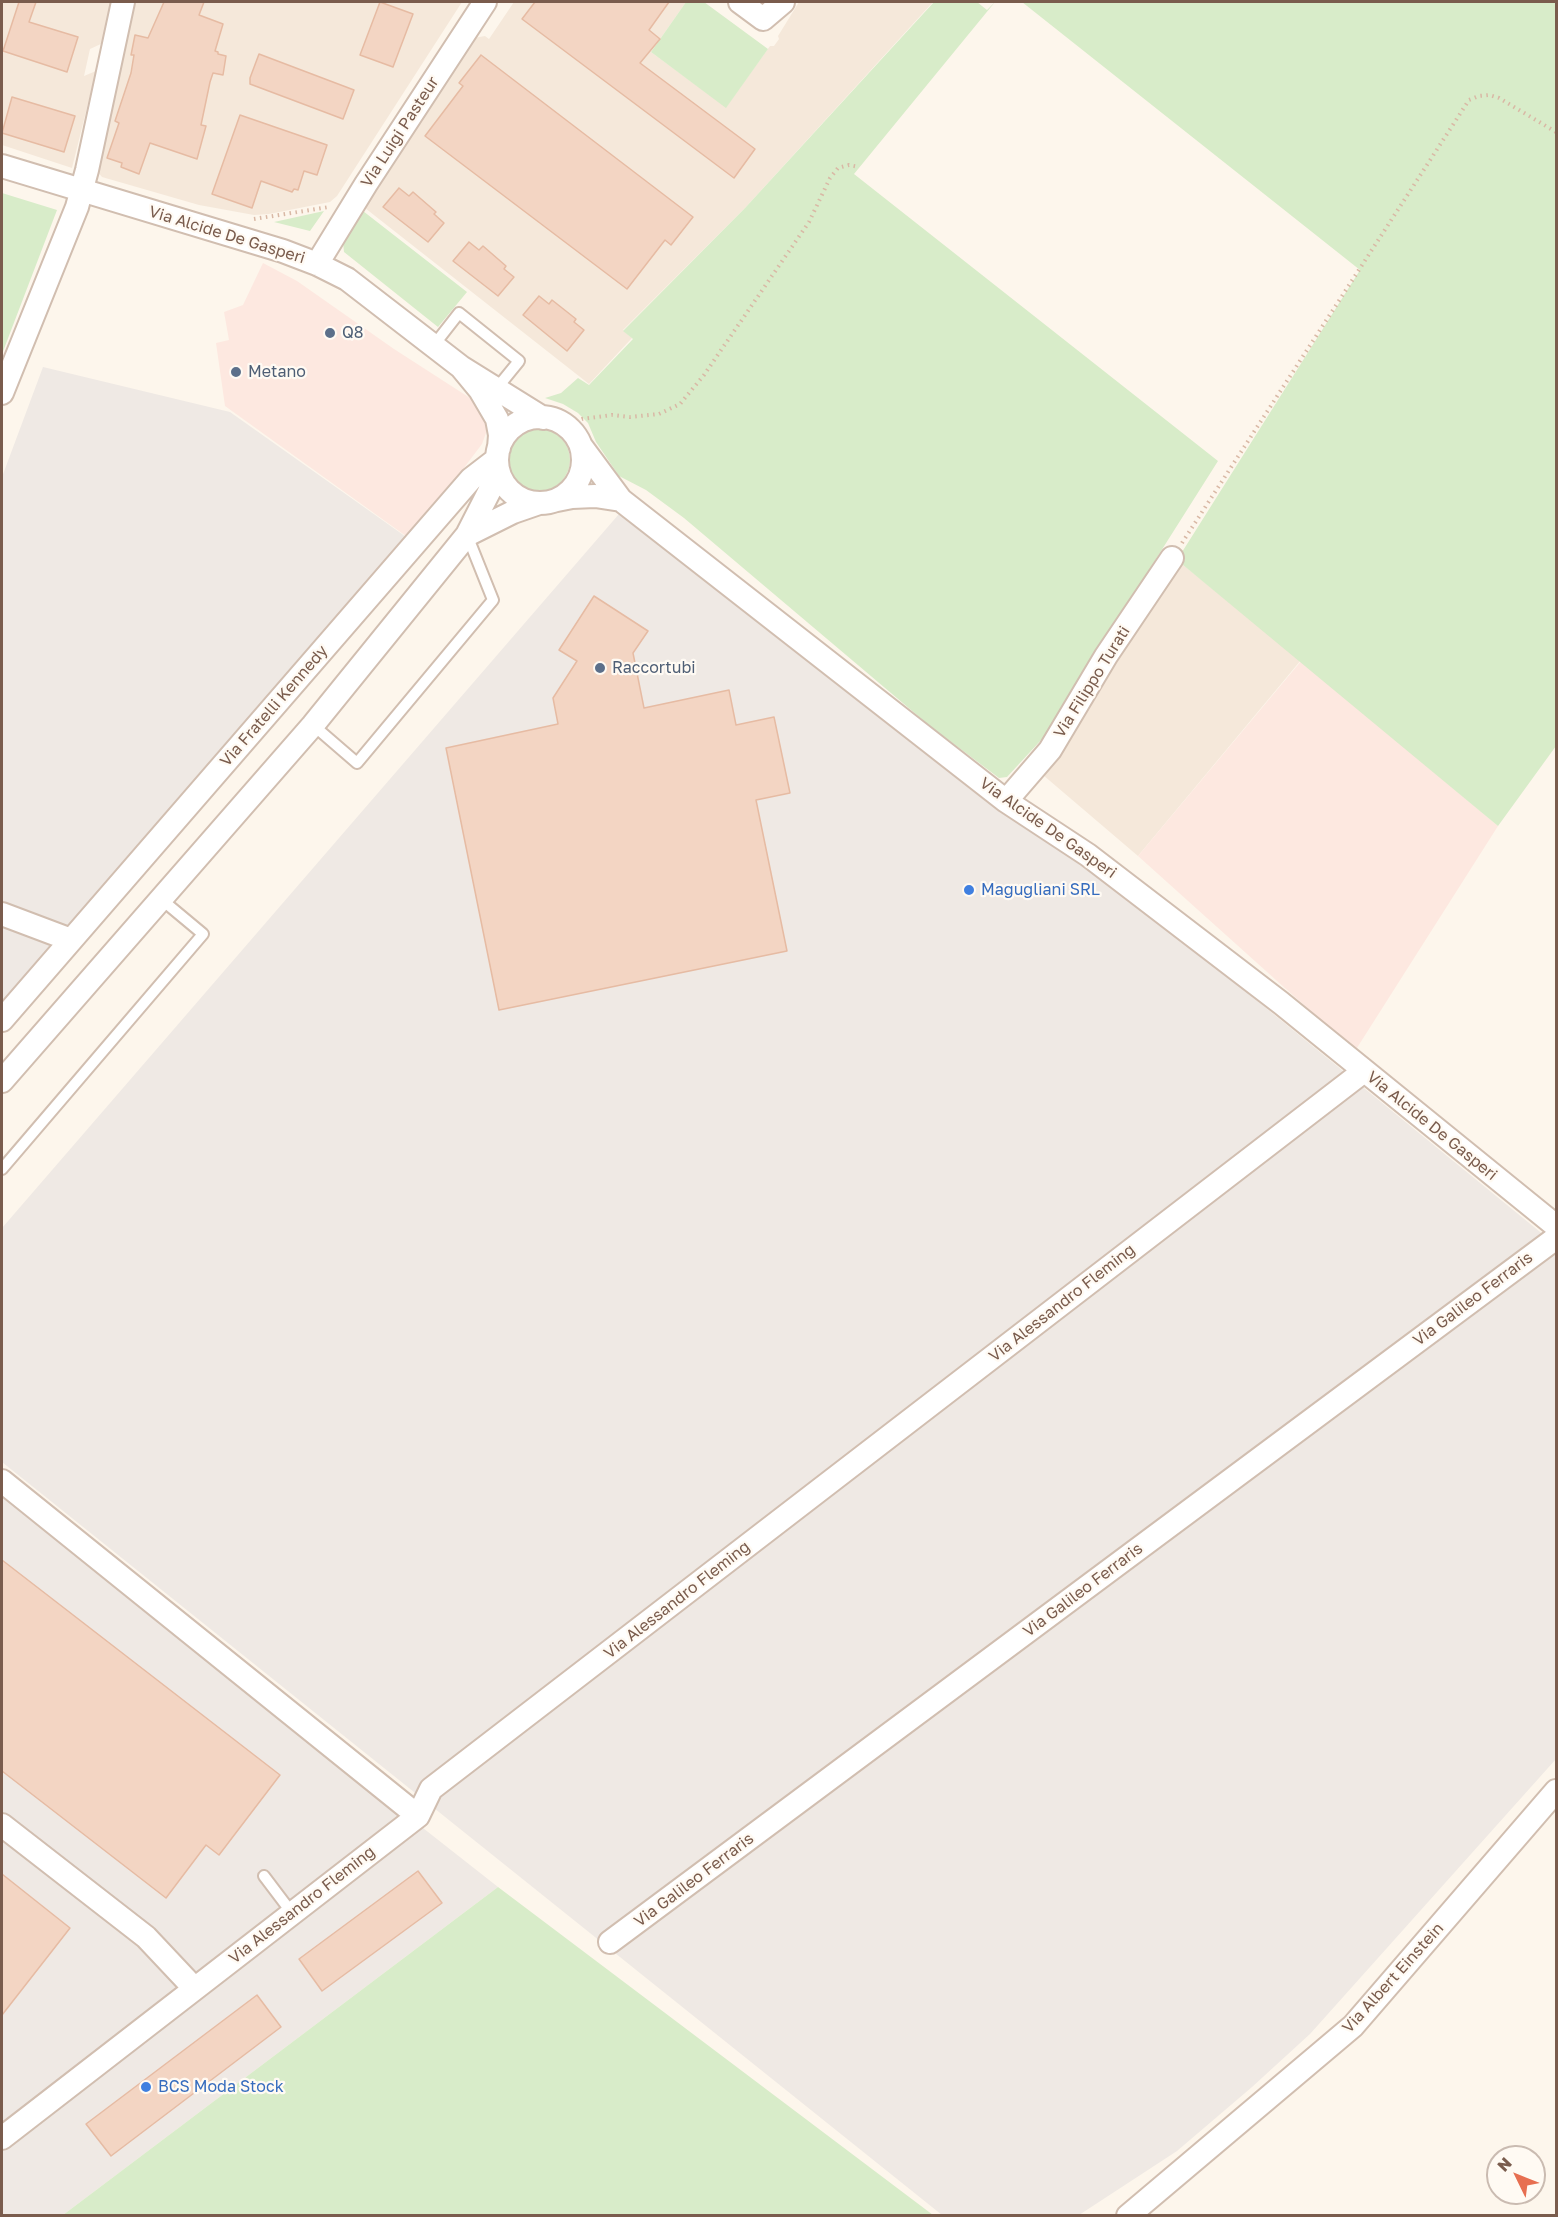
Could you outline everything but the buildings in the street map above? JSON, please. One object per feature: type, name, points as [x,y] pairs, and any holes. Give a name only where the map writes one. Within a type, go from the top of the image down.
[{"type":"street","points":[[2,393],[76,207],[87,170],[123,2]]},
{"type":"street","name":"Via Luigi Pasteur","points":[[317,264],[366,184],[485,2]]},
{"type":"street","points":[[740,2],[764,19],[783,2]]},
{"type":"street","name":"Via Alcide De Gasperi","points":[[2,166],[283,251],[317,264],[347,279],[461,367],[543,418]]},
{"type":"street","name":"Via Alcide De Gasperi","points":[[461,367],[480,390],[497,418],[500,435],[498,454]]},
{"type":"street","points":[[2,1081],[313,725],[467,535],[491,488],[504,438],[520,422],[532,418],[555,420],[566,426],[581,446],[583,459],[581,472],[575,485],[565,495],[513,512],[467,535]]},
{"type":"street","name":"Via Alcide De Gasperi","points":[[581,446],[621,500],[1006,801],[1088,855],[1281,1003],[1557,1226]]},
{"type":"street","points":[[498,454],[499,472],[504,484],[513,494],[525,500],[546,502],[572,497],[595,496],[621,500]]},
{"type":"street","name":"Via Fratelli Kennedy","points":[[2,1020],[471,479],[498,454]]},
{"type":"street","name":"Via Filippo Turati","points":[[1006,801],[1050,750],[1106,657],[1172,558]]},
{"type":"street","points":[[2,914],[71,940]]},
{"type":"street","name":"Via Alessandro Fleming","points":[[4,2131],[418,1816],[431,1789],[1364,1071]]},
{"type":"street","name":"Via Galileo Ferraris","points":[[610,1942],[1557,1238]]},
{"type":"street","points":[[2,1481],[418,1816]]},
{"type":"street","name":"Via Albert Einstein","points":[[1128,2216],[1353,2026],[1557,1791]]},
{"type":"street","points":[[2,1825],[146,1937],[194,1988]]},
{"type":"lane","points":[[435,345],[459,313],[519,361],[497,388]]},
{"type":"lane","points":[[313,725],[357,763],[494,600],[467,535]]},
{"type":"lane","points":[[2,1169],[203,934],[161,899]]},
{"type":"lane","points":[[264,1876],[292,1913]]},
{"type":"path","points":[[1172,558],[1469,100],[1489,95],[1499,98],[1557,132]]},
{"type":"path","points":[[566,426],[582,419],[612,415],[630,417],[659,414],[680,404],[704,375],[809,222],[830,178],[838,168],[849,165],[860,167]]},
{"type":"shaded area","points":[[2,2],[112,2],[103,43],[90,49],[84,76],[96,71],[72,168],[2,145]]},
{"type":"shaded area","points":[[136,2],[462,2],[337,196],[330,202],[254,215],[199,205],[102,177],[97,171]]},
{"type":"shaded area","points":[[514,2],[686,2],[651,52],[726,107],[770,46],[774,46],[779,39],[778,36],[799,2],[933,2],[745,208],[623,330],[632,338],[589,384],[365,208],[474,38],[485,36],[489,39]]},
{"type":"shaded area","points":[[263,263],[297,281],[394,349],[470,398],[482,410],[487,423],[482,444],[410,539],[225,406],[216,343],[229,340],[224,312],[243,305]]},
{"type":"shaded area","points":[[43,367],[230,412],[409,539],[2,1011],[2,477]]},
{"type":"shaded area","points":[[619,514],[999,809],[1099,874],[1167,927],[1556,1245],[1556,1759],[1310,2034],[1177,2151],[1079,2215],[942,2215],[2,1462],[2,1228]]},
{"type":"shaded area","points":[[1177,560],[1301,660],[1138,856],[1043,775]]},
{"type":"shaded area","points":[[1302,660],[1498,826],[1355,1051],[1138,856]]},
{"type":"shaded area","points":[[2,1497],[498,1887],[63,2215],[2,2215]]},
{"type":"green space","points":[[686,2],[704,2],[768,49],[726,108],[651,52]]},
{"type":"green space","points":[[934,2],[977,2],[987,10],[995,2],[854,174],[1218,461],[1042,739],[1007,777],[999,778],[930,726],[684,518],[646,490],[619,476],[596,442],[588,423],[578,413],[563,404],[545,398],[561,393],[578,378],[589,385],[633,339],[623,331],[745,208]]},
{"type":"green space","points":[[1022,2],[1556,2],[1556,746],[1498,826],[1177,560],[1360,270]]},
{"type":"green space","points":[[2,193],[57,210],[2,354]]},
{"type":"green space","points":[[324,211],[310,231],[274,222]]},
{"type":"green space","points":[[363,211],[467,292],[438,327],[344,252],[343,242]]},
{"type":"green space","points":[[533,429],[545,429],[561,438],[568,448],[570,460],[568,472],[561,482],[545,491],[533,491],[522,486],[513,477],[508,466],[508,454],[513,443],[522,434]]},
{"type":"green space","points":[[498,1887],[933,2215],[63,2215]]},
{"type":"place","name":"Q8","points":[[330,333]]},
{"type":"place","name":"Metano","points":[[236,372]]},
{"type":"place","name":"Raccortubi","points":[[600,668]]},
{"type":"place","name":"Magugliani SRL","points":[[969,890]]},
{"type":"place","name":"BCS Moda Stock","points":[[146,2087]]}]
